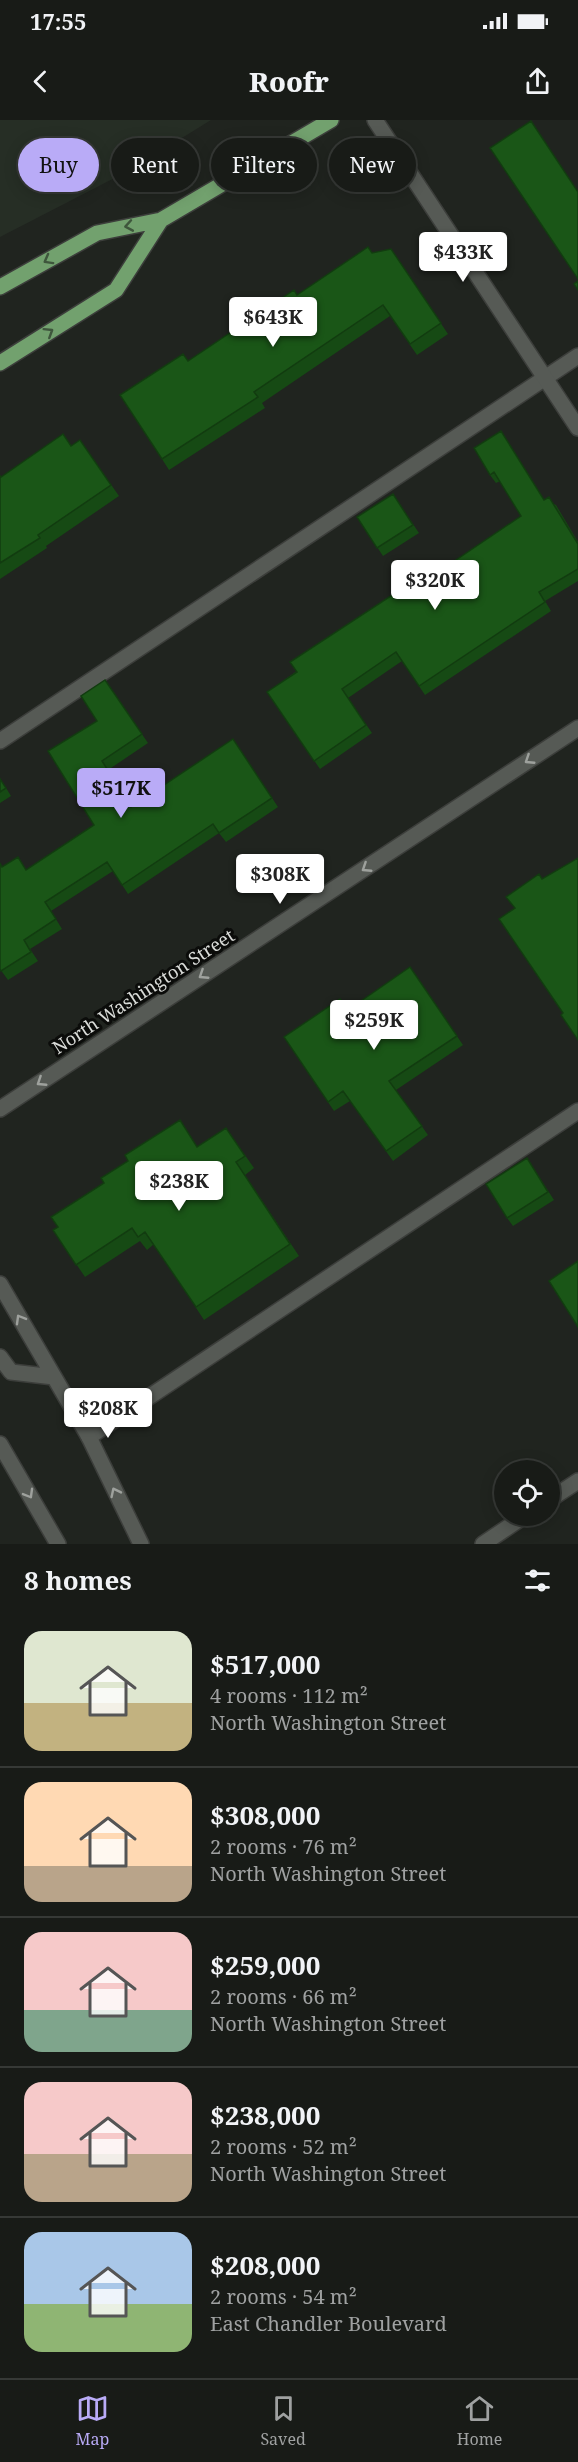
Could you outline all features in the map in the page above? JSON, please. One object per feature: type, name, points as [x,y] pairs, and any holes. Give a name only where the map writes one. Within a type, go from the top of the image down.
[{"type":"main road","points":[[0,287],[97,233],[161,220],[331,120]]},
{"type":"main road","points":[[0,363],[116,290],[161,220]]},
{"type":"street","points":[[375,120],[578,428]]},
{"type":"street","points":[[0,741],[578,356]]},
{"type":"street","name":"North Washington Street","points":[[0,1109],[578,728]]},
{"type":"street","points":[[89,1437],[578,1112]]},
{"type":"street","points":[[0,1284],[89,1437],[141,1544]]},
{"type":"street","points":[[0,1357],[10,1372],[54,1377]]},
{"type":"street","points":[[0,1444],[58,1544]]},
{"type":"street","points":[[560,1492],[578,1480]]},
{"type":"street","points":[[483,1544],[510,1526]]},
{"type":"shaded area","points":[[0,120],[211,120],[182,138],[111,138],[111,180],[99,186],[99,138],[18,138],[18,192],[87,192],[0,237]]},
{"type":"building","points":[[531,121],[578,192],[578,279],[490,148]]},
{"type":"building","points":[[368,247],[372,253],[391,249],[441,323],[410,344],[383,305],[254,392],[258,397],[162,459],[120,395],[183,354],[188,361],[294,290],[297,295]]},
{"type":"building","points":[[501,431],[544,500],[549,497],[578,544],[578,569],[539,592],[545,602],[419,686],[396,652],[342,689],[366,725],[314,761],[267,692],[297,672],[290,662],[409,584],[413,589],[521,516],[494,472],[490,475],[474,448]]},
{"type":"building","points":[[63,434],[71,446],[80,440],[111,485],[38,535],[40,538],[0,563],[0,476]]},
{"type":"building","points":[[393,494],[413,525],[377,548],[357,517]]},
{"type":"building","points":[[105,680],[142,734],[102,761],[131,807],[233,739],[272,798],[219,833],[213,824],[122,885],[107,862],[45,902],[56,919],[24,940],[31,952],[1,971],[0,863],[2,867],[18,857],[26,870],[94,825],[48,751],[97,721],[81,696]]},
{"type":"building","points":[[0,779],[6,788],[0,792]]},
{"type":"building","points":[[578,858],[578,1040],[561,1015],[563,1013],[499,919],[515,908],[506,897],[539,874],[542,879]]},
{"type":"building","points":[[410,967],[457,1036],[389,1081],[422,1126],[386,1151],[343,1091],[328,1102],[284,1037],[340,999],[348,1010]]},
{"type":"building","points":[[180,1120],[197,1147],[226,1128],[245,1156],[236,1162],[290,1244],[196,1307],[145,1232],[138,1237],[132,1228],[76,1265],[53,1230],[58,1227],[51,1217],[104,1183],[101,1178],[128,1161],[125,1155]]},
{"type":"building","points":[[527,1158],[548,1192],[507,1218],[486,1184]]},
{"type":"building","points":[[578,1261],[578,1327],[549,1281]]}]
